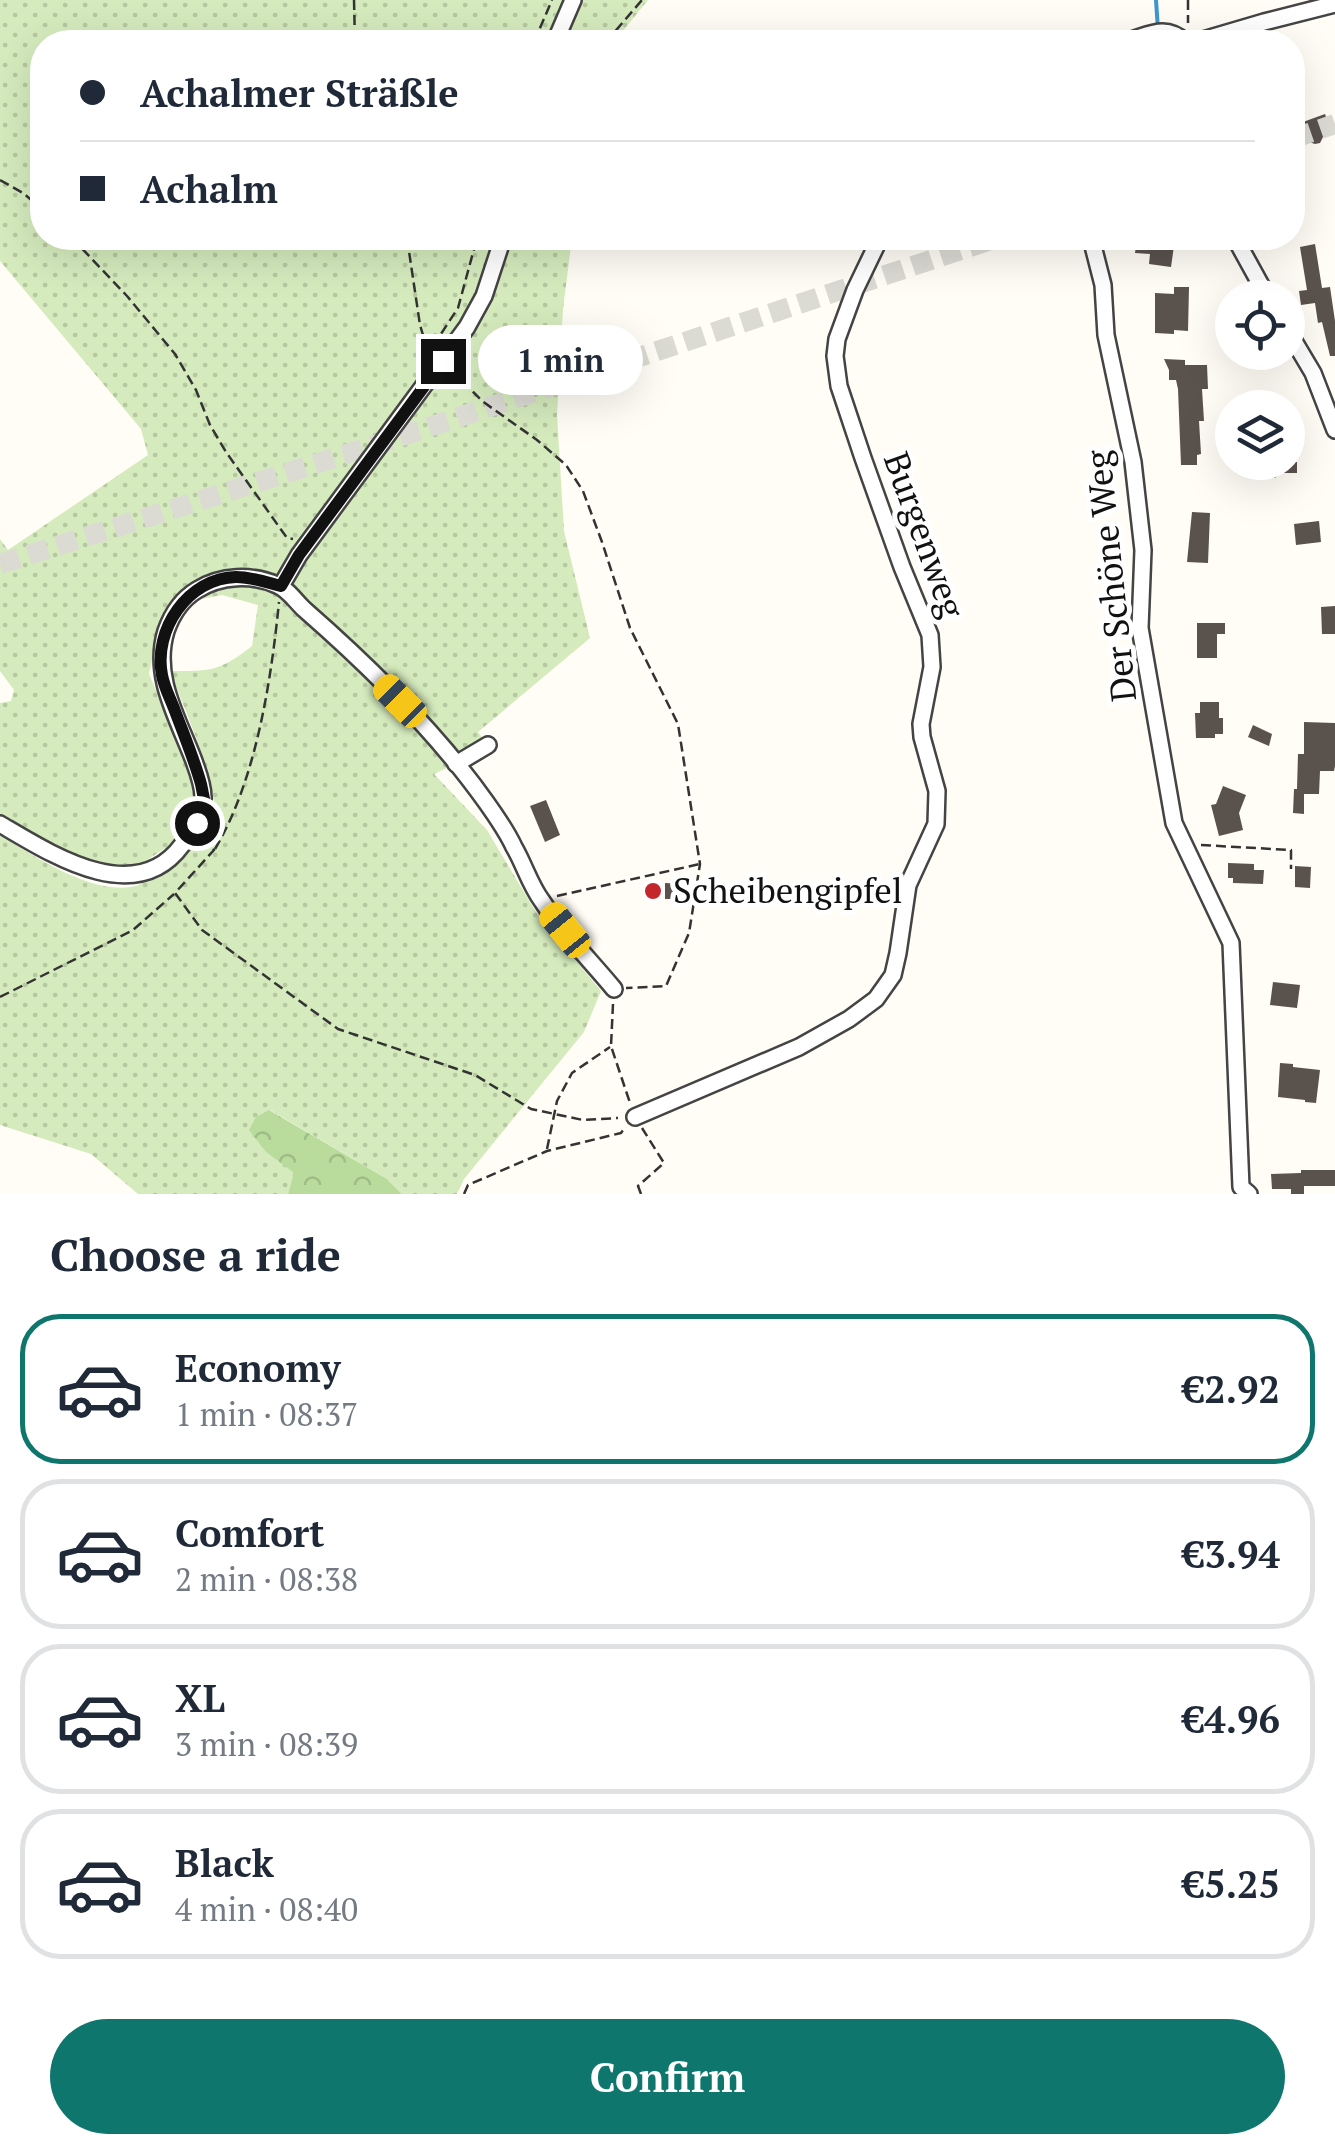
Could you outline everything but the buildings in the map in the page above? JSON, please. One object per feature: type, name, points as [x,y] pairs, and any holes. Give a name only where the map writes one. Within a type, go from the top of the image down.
[{"type":"street","points":[[559,30],[573,0]]},
{"type":"street","points":[[1240,30],[1335,4]]},
{"type":"street","points":[[281,586],[299,555],[467,327],[484,296],[498,250]]},
{"type":"street","name":"Burgenweg","points":[[635,1117],[799,1047],[849,1019],[876,998],[893,975],[908,885],[936,824],[936,791],[921,724],[932,667],[930,636],[863,458],[840,386],[835,356],[837,339],[874,250]]},
{"type":"street","name":"Der Schöne Weg","points":[[1094,250],[1103,285],[1106,335],[1133,462],[1143,550],[1140,628],[1174,823],[1231,943],[1241,1187],[1249,1194]]},
{"type":"street","points":[[1242,250],[1258,280]]},
{"type":"street","points":[[1305,361],[1335,430]]},
{"type":"street","points":[[0,824],[34,844],[108,874],[135,874],[176,853],[197,823],[204,799],[162,677],[162,648],[168,627],[179,605],[210,582],[234,577],[281,586],[400,701],[456,764],[512,842],[541,900],[614,989]]},
{"type":"street","points":[[456,764],[488,745]]},
{"type":"path","points":[[354,0],[355,30]]},
{"type":"path","points":[[539,30],[552,0]]},
{"type":"path","points":[[616,30],[642,0]]},
{"type":"path","points":[[1188,0],[1189,15]]},
{"type":"path","points":[[0,180],[30,199]]},
{"type":"path","points":[[83,250],[159,332],[196,390],[226,452],[287,538],[294,540]]},
{"type":"path","points":[[409,250],[428,354],[458,308],[475,250]]},
{"type":"path","points":[[443,361],[482,401],[566,465],[583,491],[630,628],[678,724],[700,864],[689,933],[666,986],[614,989],[611,1046],[635,1117],[664,1162],[638,1186],[641,1194]]},
{"type":"path","points":[[0,997],[132,930],[175,893],[214,850],[240,800],[254,746],[281,586]]},
{"type":"path","points":[[197,823],[214,850]]},
{"type":"path","points":[[1184,844],[1291,850],[1291,868]]},
{"type":"path","points":[[541,900],[700,864]]},
{"type":"path","points":[[175,893],[202,930],[338,1029],[475,1075],[531,1109],[583,1120],[635,1117]]},
{"type":"path","points":[[547,1151],[557,1101],[572,1072],[611,1046]]},
{"type":"path","points":[[464,1194],[468,1185],[547,1151],[620,1133],[635,1117]]},
{"type":"green space","points":[[0,0],[648,0],[624,30],[30,30],[30,250],[570,250],[557,415],[564,531],[590,638],[478,732],[490,748],[434,774],[487,830],[536,912],[601,991],[584,1032],[464,1179],[457,1194],[402,1194],[387,1179],[270,1110],[266,1152],[295,1173],[288,1194],[138,1194],[91,1154],[0,1125],[0,834],[68,874],[125,888],[164,871],[190,849],[211,823],[213,796],[204,760],[170,671],[214,668],[241,655],[252,646],[258,605],[222,595],[196,600],[190,587],[173,599],[160,622],[149,674],[200,798],[193,821],[179,839],[135,868],[111,870],[79,860],[0,817],[0,703],[11,701],[14,690],[0,671],[0,539],[8,550],[148,455],[141,429],[0,261]]},
{"type":"green space","points":[[269,1110],[387,1179],[402,1194],[288,1194],[294,1173],[266,1152],[249,1130],[256,1117]]},
{"type":"waterway","points":[[1156,0],[1158,30]]},
{"type":"tunnel","points":[[1305,134],[1335,124]]},
{"type":"tunnel","points":[[0,564],[381,443],[961,250]]},
{"type":"place","name":"Scheibengipfel","points":[[653,891]]},
{"type":"route","points":[[197,823],[204,799],[201,784],[162,677],[162,648],[179,605],[210,582],[234,577],[281,586],[299,555],[443,361]]}]
